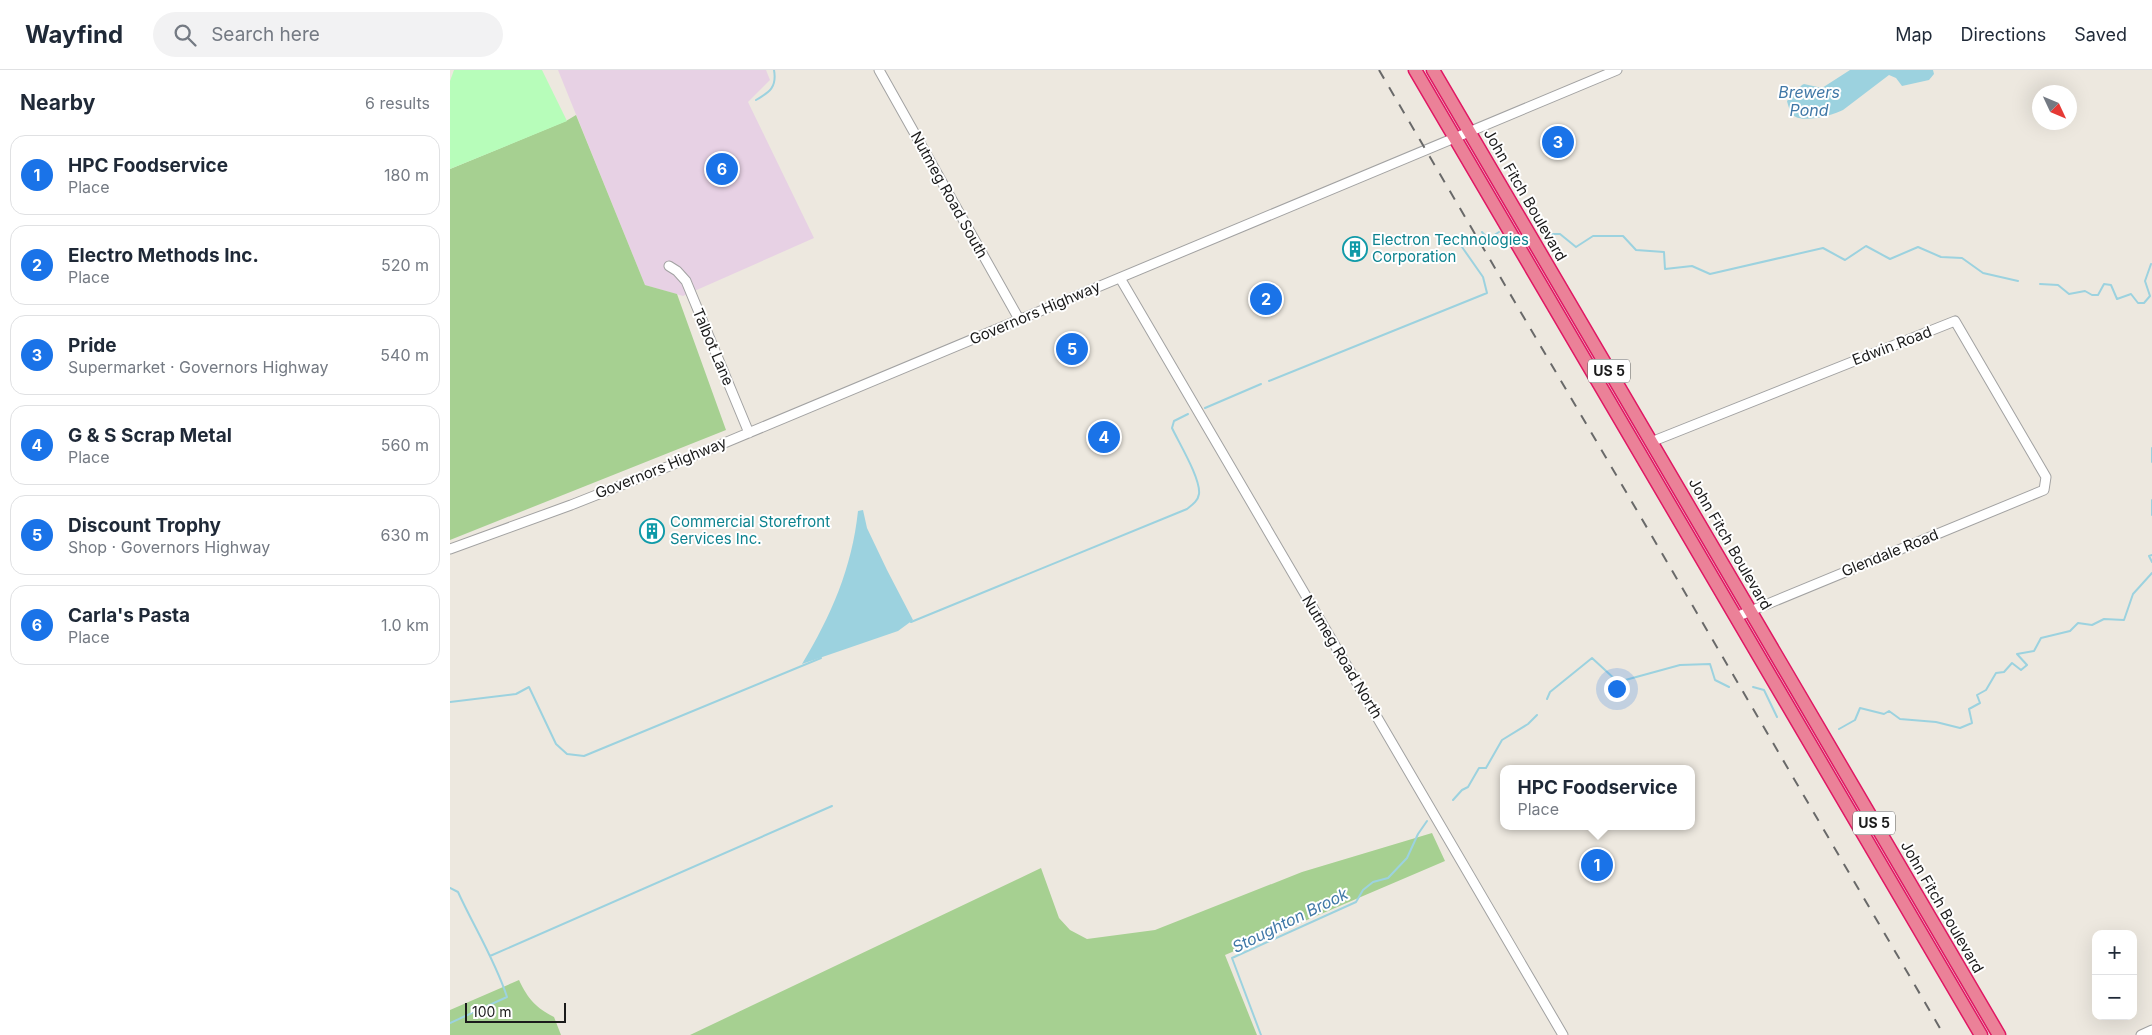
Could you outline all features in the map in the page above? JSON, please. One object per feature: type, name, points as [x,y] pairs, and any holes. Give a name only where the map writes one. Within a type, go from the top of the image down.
[{"type":"highway","name":"John Fitch Boulevard","points":[[1415,70],[1981,1035]]},
{"type":"highway","name":"John Fitch Boulevard","points":[[1433,70],[1998,1035]]},
{"type":"street","name":"Nutmeg Road South","points":[[879,70],[1019,319]]},
{"type":"street","name":"Governors Highway","points":[[450,549],[572,505],[749,433],[1454,136],[1617,70]]},
{"type":"street","name":"Talbot Lane","points":[[669,266],[677,271],[686,281],[749,433]]},
{"type":"street","name":"Nutmeg Road North","points":[[1120,278],[1563,1035]]},
{"type":"street","name":"Edwin Road","points":[[1651,442],[1955,321],[2046,477],[2044,490]]},
{"type":"street","name":"Glendale Road","points":[[1736,617],[2044,490]]},
{"type":"street","points":[[2141,1035],[2152,1030]]},
{"type":"shaded area","points":[[558,70],[766,70],[770,80],[748,102],[814,238],[683,296],[645,285]]},
{"type":"green space","points":[[454,70],[542,70],[567,121],[450,169],[450,81]]},
{"type":"green space","points":[[576,115],[645,285],[677,294],[726,430],[450,540],[450,169],[566,121]]},
{"type":"green space","points":[[1432,833],[1445,861],[1225,955],[1257,1035],[690,1035],[1041,868],[1059,918],[1070,930],[1087,939],[1155,930],[1302,872]]},
{"type":"green space","points":[[519,980],[533,1002],[554,1017],[561,1035],[450,1035],[450,1010]]},
{"type":"water","name":"Brewers Pond","points":[[1850,70],[1933,70],[1934,74],[1929,80],[1902,86],[1896,78],[1889,75],[1843,110],[1810,119],[1797,118],[1792,114],[1787,101],[1802,85],[1822,88]]},
{"type":"water","points":[[863,510],[867,528],[913,620],[898,631],[802,664],[822,628],[839,591],[851,552],[858,511]]},
{"type":"waterway","points":[[756,100],[773,85],[774,70]]},
{"type":"waterway","points":[[1482,232],[1488,239],[1499,232]]},
{"type":"waterway","points":[[1546,234],[1560,234],[1576,247],[1593,236],[1623,236],[1636,250],[1664,252],[1665,269],[1692,266],[1710,274],[1823,248],[1845,260],[1866,246],[1890,259],[1918,247],[1941,257],[1962,258],[1983,273],[2018,281]]},
{"type":"waterway","points":[[1269,381],[1487,293],[1483,277],[1462,247],[1470,238]]},
{"type":"waterway","points":[[2040,284],[2058,285],[2069,294],[2085,291],[2092,295],[2098,295],[2104,284],[2111,285],[2117,299],[2131,294],[2138,303],[2144,303],[2150,296],[2145,281],[2151,264]]},
{"type":"waterway","points":[[1205,408],[1261,384]]},
{"type":"waterway","points":[[911,622],[1187,509],[1197,499],[1199,487],[1189,461],[1172,428],[1174,421],[1188,414]]},
{"type":"waterway","name":"Stoughton Brook","points":[[2152,448],[2152,462]]},
{"type":"waterway","name":"Stoughton Brook","points":[[2152,500],[2152,515]]},
{"type":"waterway","name":"Stoughton Brook","points":[[2152,555],[2149,556],[2152,562]]},
{"type":"waterway","name":"Stoughton Brook","points":[[1839,729],[1855,720],[1860,708],[1884,714],[1889,711],[1900,719],[1936,722],[1960,728],[1972,723],[1969,709],[1980,703],[1977,695],[1986,690],[1996,673],[2004,672],[2012,663],[2021,670],[2027,665],[2017,654],[2034,651],[2041,638],[2070,631],[2078,623],[2092,625],[2104,619],[2124,620],[2133,594],[2152,573]]},
{"type":"waterway","points":[[450,702],[516,694],[529,687],[556,744],[567,754],[584,756],[821,658]]},
{"type":"waterway","name":"Stoughton Brook","points":[[1547,699],[1550,692],[1592,658],[1618,682],[1680,665],[1710,664],[1715,680],[1729,687]]},
{"type":"waterway","name":"Stoughton Brook","points":[[1753,687],[1764,690],[1777,717]]},
{"type":"waterway","name":"Stoughton Brook","points":[[1453,800],[1462,790],[1468,787],[1479,768],[1486,768],[1502,740],[1528,724],[1537,715]]},
{"type":"waterway","points":[[490,956],[832,806]]},
{"type":"waterway","name":"Stoughton Brook","points":[[1261,1035],[1232,958],[1356,902],[1363,890],[1373,882],[1388,878],[1407,858],[1418,834],[1427,821]]},
{"type":"waterway","points":[[450,888],[458,892],[490,957],[507,997],[450,1023]]},
{"type":"railway","points":[[1379,70],[1944,1035]]},
{"type":"place","name":"Pride","points":[[1558,142]]},
{"type":"place","name":"Carla's Pasta","points":[[722,169]]},
{"type":"place","name":"Electron Technologies Corporation","points":[[1355,249]]},
{"type":"place","name":"Electro Methods Inc.","points":[[1266,299]]},
{"type":"place","name":"Discount Trophy","points":[[1072,349]]},
{"type":"place","name":"G & S Scrap Metal","points":[[1104,437]]},
{"type":"place","name":"Commercial Storefront Services Inc.","points":[[652,531]]},
{"type":"place","name":"HPC Foodservice","points":[[1597,865]]}]
